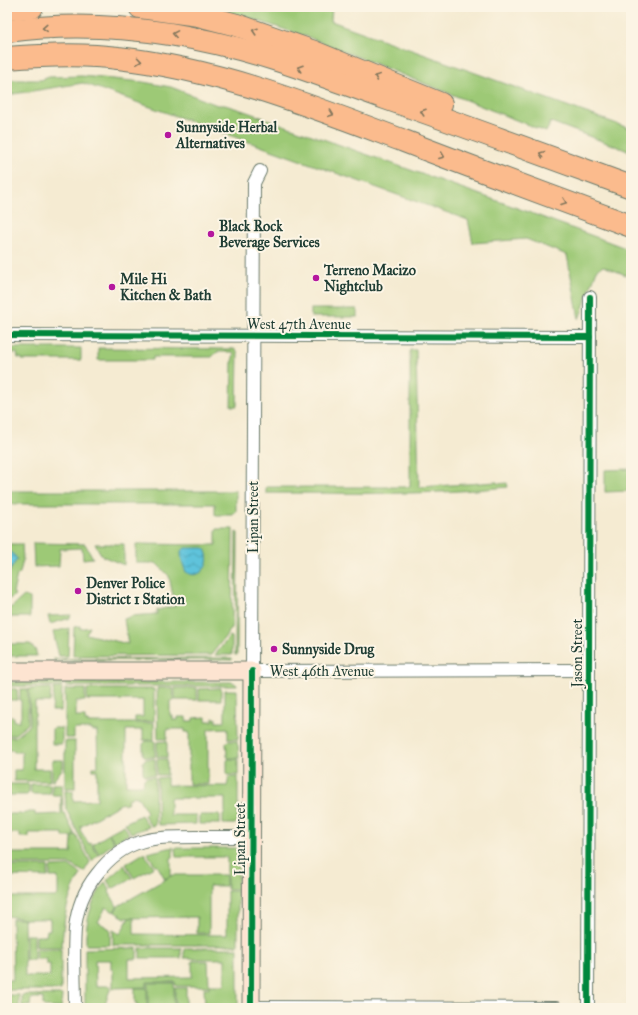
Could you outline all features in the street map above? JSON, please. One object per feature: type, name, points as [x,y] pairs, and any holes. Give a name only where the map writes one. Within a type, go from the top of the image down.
[{"type":"highway","points":[[7,8],[32,7]]},
{"type":"highway","points":[[140,7],[181,12],[214,19],[271,36],[449,107],[512,143]]},
{"type":"highway","points":[[7,31],[71,27],[106,27],[149,30],[201,39],[281,61],[631,187]]},
{"type":"highway","points":[[7,58],[37,56],[100,56],[171,66],[216,76],[292,100],[631,226]]},
{"type":"highway","points":[[7,68],[100,56]]},
{"type":"street","name":"Lipan Street","points":[[251,1008],[254,183],[260,171]]},
{"type":"street","name":"Jason Street","points":[[588,1008],[590,297]]},
{"type":"street","name":"West 47th Avenue","points":[[7,335],[590,337]]},
{"type":"street","name":"West 46th Avenue","points":[[7,672],[589,670]]},
{"type":"street","points":[[74,1008],[75,929],[79,907],[87,886],[104,864],[124,849],[142,841],[163,837],[252,837]]},
{"type":"street","points":[[251,1008],[556,1008]]},
{"type":"green space","points":[[206,7],[332,7],[331,21],[631,129],[631,152],[551,122],[546,132],[308,37],[249,18]]},
{"type":"green space","points":[[82,76],[143,82],[171,87],[217,105],[225,105],[244,111],[509,205],[631,250],[631,277],[603,266],[597,270],[579,319],[567,255],[526,239],[473,243],[468,220],[83,83],[7,95],[7,80],[41,80],[49,77]]},
{"type":"green space","points":[[311,309],[357,309],[357,317],[311,317]]},
{"type":"green space","points":[[7,348],[81,348],[81,360],[22,360],[22,358],[18,358],[17,353],[7,353]]},
{"type":"green space","points":[[98,348],[234,349],[238,352],[237,406],[231,406],[233,352],[217,352],[212,357],[153,357],[153,360],[98,360]]},
{"type":"green space","points":[[410,350],[416,350],[419,487],[497,482],[498,484],[507,483],[508,487],[418,493],[266,493],[266,487],[410,487]]},
{"type":"green space","points":[[631,469],[631,491],[605,492],[605,470]]},
{"type":"green space","points":[[7,491],[236,491],[236,511],[233,515],[215,515],[215,504],[7,504]]},
{"type":"green space","points":[[216,529],[233,529],[232,628],[211,655],[73,656],[74,627],[80,626],[80,629],[90,627],[86,634],[128,644],[124,619],[131,616],[157,614],[157,610],[175,606],[169,576],[156,563],[136,563],[136,544],[216,545]]},
{"type":"green space","points":[[236,532],[238,533],[237,655],[235,655]]},
{"type":"green space","points":[[33,543],[85,544],[93,558],[83,559],[82,548],[60,549],[59,566],[34,567]]},
{"type":"green space","points":[[7,544],[22,544],[23,560],[20,573],[17,575],[13,593],[15,594],[7,600],[7,575],[17,559],[7,550]]},
{"type":"green space","points":[[95,544],[124,544],[124,565],[102,556]]},
{"type":"green space","points":[[24,596],[30,598],[30,617],[7,617],[7,608],[12,607]]},
{"type":"green space","points":[[71,615],[70,618],[50,624],[48,616]]},
{"type":"green space","points":[[69,628],[68,656],[59,656],[53,632]]},
{"type":"green space","points":[[230,636],[232,637],[232,655],[215,655]]},
{"type":"green space","points":[[7,644],[30,644],[35,649],[37,656],[7,656]]},
{"type":"green space","points":[[232,658],[232,660],[53,659]]},
{"type":"green space","points":[[7,682],[62,682],[62,686],[7,686]]},
{"type":"green space","points":[[65,682],[233,682],[237,686],[65,686]]},
{"type":"green space","points":[[51,688],[50,702],[35,702],[34,716],[34,769],[50,769],[50,781],[14,781],[14,770],[22,770],[22,752],[7,750],[7,737],[15,737],[30,725],[29,689]]},
{"type":"green space","points":[[54,688],[62,688],[61,711],[52,711]]},
{"type":"green space","points":[[157,688],[173,688],[174,701],[170,701],[170,716],[173,716],[173,720],[178,720],[178,717],[186,717],[186,721],[193,721],[193,718],[206,717],[206,721],[213,721],[213,718],[216,718],[216,722],[225,722],[225,690],[237,690],[238,739],[228,739],[228,728],[208,729],[208,784],[189,784],[189,732],[185,732],[185,729],[167,729],[167,739],[158,739]]},
{"type":"green space","points":[[175,688],[197,688],[197,700],[175,700]]},
{"type":"green space","points":[[221,688],[221,700],[199,700],[199,689]]},
{"type":"green space","points":[[7,689],[17,689],[18,700],[7,700]]},
{"type":"green space","points":[[20,689],[28,689],[28,724],[14,735],[7,735],[8,717],[14,717],[14,721],[20,721]]},
{"type":"green space","points":[[65,689],[85,689],[85,701],[76,701],[76,717],[85,717],[85,721],[88,721],[88,723],[154,723],[154,740],[143,740],[143,730],[126,730],[126,785],[143,785],[146,777],[155,777],[155,825],[151,826],[144,815],[147,812],[138,797],[134,796],[127,800],[128,802],[124,805],[122,803],[80,827],[80,830],[89,844],[91,843],[98,855],[92,861],[66,809],[65,791],[73,791],[73,801],[97,800],[97,770],[93,770],[93,767],[98,767],[97,731],[92,731],[92,729],[74,729],[74,738],[65,738]]},
{"type":"green space","points":[[87,689],[154,689],[154,721],[135,722],[135,717],[143,717],[143,700],[87,700]]},
{"type":"green space","points":[[62,728],[62,744],[52,744],[52,729]]},
{"type":"green space","points":[[65,741],[75,741],[75,788],[65,788]]},
{"type":"green space","points":[[146,741],[155,741],[155,757],[146,757],[143,755],[143,744]]},
{"type":"green space","points":[[167,741],[167,757],[157,757],[157,742]]},
{"type":"green space","points":[[228,741],[237,741],[239,758],[228,758],[226,743]]},
{"type":"green space","points":[[145,759],[155,759],[155,775],[145,775],[143,773],[143,762]]},
{"type":"green space","points":[[157,759],[167,759],[167,775],[157,775]]},
{"type":"green space","points":[[228,759],[238,759],[238,775],[227,774]]},
{"type":"green space","points":[[52,760],[63,760],[63,768],[53,781],[52,781]]},
{"type":"green space","points":[[167,777],[167,785],[227,786],[229,777],[238,777],[238,821],[235,824],[223,824],[223,815],[225,814],[225,798],[170,798],[170,815],[196,815],[196,824],[158,825],[157,778]]},
{"type":"green space","points":[[9,784],[29,784],[29,793],[27,795],[9,795]]},
{"type":"green space","points":[[31,784],[50,784],[50,793],[31,794]]},
{"type":"green space","points":[[52,784],[62,784],[63,811],[75,835],[71,837],[63,837],[63,833],[29,833],[29,837],[20,837],[20,833],[7,833],[7,814],[35,812],[35,815],[61,814],[61,795],[52,795]]},
{"type":"green space","points":[[141,815],[149,827],[131,833],[125,823]]},
{"type":"green space","points":[[200,815],[220,815],[220,824],[199,824]]},
{"type":"green space","points":[[124,825],[129,834],[115,842],[109,833]]},
{"type":"green space","points":[[109,834],[114,843],[99,854],[93,844]]},
{"type":"green space","points":[[76,835],[90,862],[84,872],[70,864],[7,864],[7,853],[71,853],[72,837]]},
{"type":"green space","points":[[173,847],[173,857],[171,858],[171,875],[165,879],[157,865],[156,866],[147,853]]},
{"type":"green space","points":[[175,848],[236,848],[238,851],[238,889],[227,889],[227,857],[176,857]]},
{"type":"green space","points":[[144,853],[154,867],[134,878],[126,864]]},
{"type":"green space","points":[[124,865],[132,878],[112,889],[107,880]]},
{"type":"green space","points":[[7,866],[48,866],[48,877],[7,876]]},
{"type":"green space","points":[[70,866],[81,874],[69,900],[63,928],[62,947],[36,947],[36,936],[46,936],[47,930],[50,930],[50,919],[25,919],[7,916],[7,897],[55,897],[58,894],[58,877],[50,877],[50,867]]},
{"type":"green space","points":[[173,875],[226,875],[226,886],[209,886],[209,933],[197,933],[197,917],[125,918],[115,912],[118,906]]},
{"type":"green space","points":[[105,882],[117,906],[114,912],[106,907],[98,922],[110,929],[110,945],[86,945],[90,912],[96,896]]},
{"type":"green space","points":[[227,891],[238,891],[238,945],[113,945],[113,930],[120,934],[129,918],[134,918],[134,934],[227,935]]},
{"type":"green space","points":[[12,919],[24,919],[25,976],[50,976],[50,964],[46,964],[46,959],[36,959],[36,949],[61,949],[61,990],[7,990],[7,980],[13,980]]},
{"type":"green space","points":[[26,935],[34,935],[34,960],[26,960]]},
{"type":"green space","points":[[137,948],[137,959],[129,959],[129,978],[192,977],[192,961],[208,961],[209,985],[225,985],[225,959],[184,958],[184,948],[238,948],[238,1008],[205,1008],[204,988],[209,988],[209,986],[176,986],[175,982],[147,982],[147,987],[113,988],[113,969],[111,969],[111,960],[95,960],[96,986],[111,986],[104,1008],[85,1008],[85,949]]},
{"type":"green space","points":[[140,948],[181,948],[181,958],[140,958]]},
{"type":"green space","points":[[148,983],[174,983],[174,1008],[148,1008]]},
{"type":"green space","points":[[135,988],[147,988],[147,1008],[137,1008],[137,1003],[135,1003]]},
{"type":"green space","points":[[175,988],[186,988],[186,1008],[175,1008]]},
{"type":"green space","points":[[7,995],[19,995],[19,1008],[7,1008]]},
{"type":"green space","points":[[22,995],[62,995],[61,1008],[45,1007],[43,1005],[43,998],[31,998],[30,1006],[22,1006]]},
{"type":"water","points":[[185,548],[204,548],[208,559],[207,564],[201,572],[191,574],[186,572],[181,554],[181,551]]},
{"type":"water","points":[[7,550],[17,559],[7,575]]},
{"type":"cycle path","points":[[588,1008],[590,297]]},
{"type":"cycle path","points":[[7,335],[590,337]]},
{"type":"cycle path","points":[[251,1008],[252,671]]},
{"type":"place","name":"Sunnyside Herbal Alternatives","points":[[168,135]]},
{"type":"place","name":"Black Rock Beverage Services","points":[[211,234]]},
{"type":"place","name":"Terreno Macizo Nightclub","points":[[316,278]]},
{"type":"place","name":"Mile Hi Kitchen & Bath","points":[[112,287]]},
{"type":"place","name":"Denver Police District 1 Station","points":[[78,591]]},
{"type":"place","name":"Sunnyside Drug","points":[[274,649]]}]
